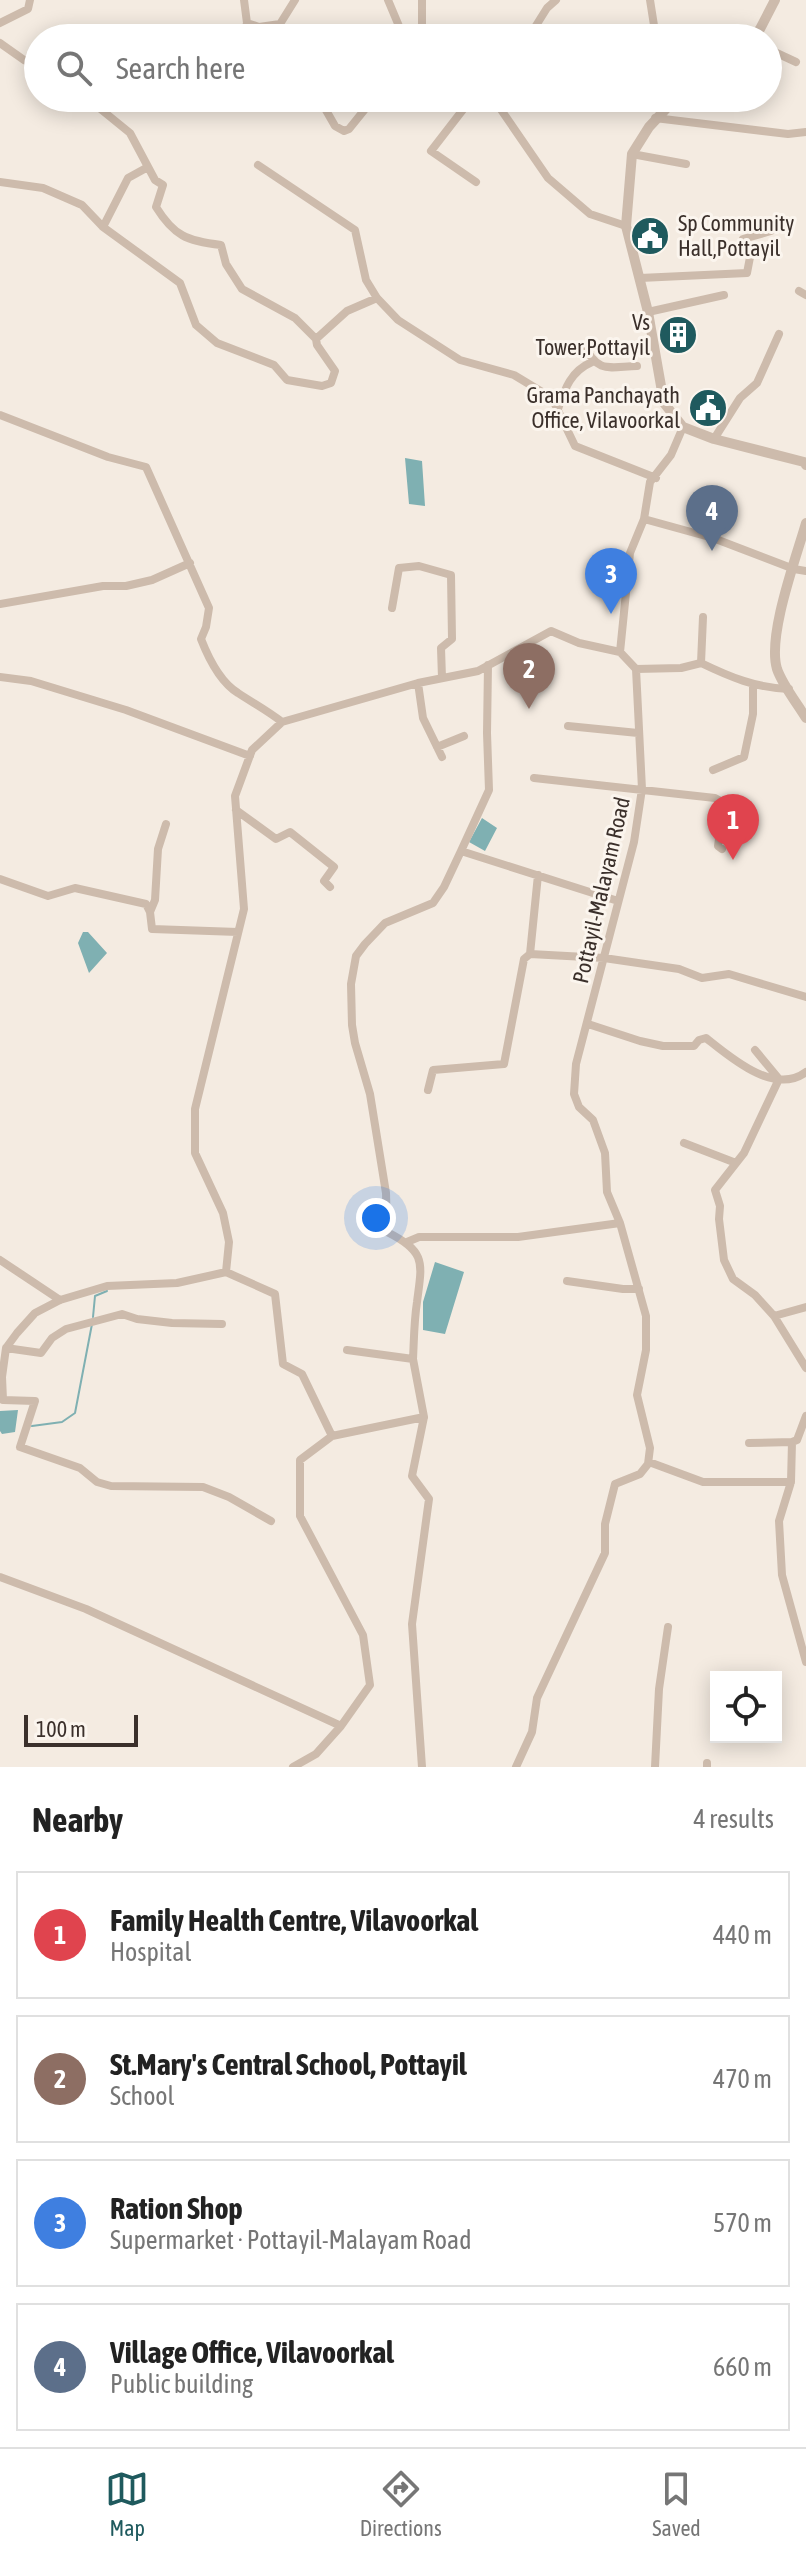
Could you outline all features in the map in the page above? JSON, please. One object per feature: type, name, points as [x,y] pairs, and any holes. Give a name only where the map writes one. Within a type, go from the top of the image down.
[{"type":"street","points":[[0,23],[28,9],[30,0]]},
{"type":"street","points":[[244,0],[247,23],[250,24]]},
{"type":"street","points":[[280,24],[295,0]]},
{"type":"street","points":[[388,0],[398,24]]},
{"type":"street","points":[[422,0],[422,24]]},
{"type":"street","points":[[537,24],[556,0]]},
{"type":"street","points":[[650,0],[654,24]]},
{"type":"street","points":[[763,24],[775,0]]},
{"type":"street","points":[[0,43],[24,60]]},
{"type":"street","points":[[782,56],[796,62]]},
{"type":"street","points":[[0,182],[43,188],[82,205],[103,227],[180,283],[196,325],[217,343],[274,365],[287,380],[322,386],[331,383],[335,371],[316,339],[295,318],[242,289],[226,264],[221,245],[192,242],[168,227],[156,207],[163,185],[155,180],[130,133],[104,112]]},
{"type":"street","points":[[327,112],[335,126],[344,131],[363,112]]},
{"type":"street","points":[[461,112],[431,151],[476,182]]},
{"type":"street","points":[[503,112],[548,178],[590,214],[626,226]]},
{"type":"street","points":[[661,112],[632,154],[626,226],[648,312],[664,403],[683,427],[714,439],[805,463]]},
{"type":"street","points":[[655,118],[788,134],[806,132]]},
{"type":"street","points":[[632,154],[686,164]]},
{"type":"street","points":[[258,165],[355,230],[366,280],[377,298],[398,320],[460,360],[514,375],[552,398],[575,446],[656,478]]},
{"type":"street","points":[[103,227],[128,178],[148,167]]},
{"type":"street","points":[[640,278],[747,273],[751,252],[743,239],[771,231]]},
{"type":"street","points":[[648,312],[724,295]]},
{"type":"street","points":[[316,339],[347,311],[377,298]]},
{"type":"street","points":[[714,439],[740,398],[757,383],[779,334]]},
{"type":"street","points":[[584,345],[592,362],[601,367],[637,366]]},
{"type":"street","points":[[558,410],[565,389],[577,369],[592,362]]},
{"type":"street","points":[[0,415],[108,457],[146,467],[209,608],[201,639],[212,663],[234,691],[264,707],[282,722]]},
{"type":"street","points":[[620,652],[630,553],[644,519],[650,482],[671,455],[683,427]]},
{"type":"street","points":[[644,519],[713,538],[806,571]]},
{"type":"street","points":[[806,523],[783,603],[775,650],[777,670],[806,718]]},
{"type":"street","points":[[0,604],[103,586],[126,586],[152,580],[190,563]]},
{"type":"street","points":[[392,608],[399,568],[419,566],[451,575],[452,639],[441,648],[442,678]]},
{"type":"street","points":[[701,663],[703,617]]},
{"type":"street","points":[[226,1272],[229,1242],[223,1213],[195,1153],[195,1109],[244,909],[235,796],[252,750],[282,722],[418,683],[478,671],[551,631],[579,643],[620,652],[636,669],[681,668],[701,663],[753,685],[789,689]]},
{"type":"street","points":[[422,1767],[412,1624],[429,1499],[412,1476],[424,1417],[413,1359],[417,1302],[423,1274],[420,1262],[407,1242],[387,1232],[386,1193],[370,1094],[355,1043],[351,984],[356,956],[385,923],[433,903],[444,887],[489,790],[488,665]]},
{"type":"street","name":"Pottayil-Malayam Road","points":[[636,669],[642,789],[634,842],[576,1064],[574,1094],[579,1107],[593,1120],[605,1153],[607,1192],[620,1223],[646,1316],[646,1350],[637,1395],[650,1448],[649,1462]]},
{"type":"street","points":[[0,677],[31,681],[126,710],[250,756]]},
{"type":"street","points":[[418,683],[423,718],[442,757]]},
{"type":"street","points":[[713,770],[744,757],[753,714],[753,685]]},
{"type":"street","points":[[568,726],[638,733]]},
{"type":"street","points":[[437,747],[464,736]]},
{"type":"street","points":[[534,778],[715,798],[724,803],[718,846],[722,849]]},
{"type":"street","points":[[236,810],[276,839],[290,832],[334,867],[324,881],[330,887]]},
{"type":"street","points":[[150,912],[155,900],[158,849],[166,824]]},
{"type":"street","points":[[461,851],[618,901]]},
{"type":"street","points":[[530,954],[538,875]]},
{"type":"street","points":[[0,879],[48,896],[75,888],[91,894],[135,900],[146,904],[152,929],[238,932]]},
{"type":"street","points":[[428,1090],[433,1070],[504,1064],[524,959],[530,954],[604,958],[679,969],[702,978],[729,974],[806,997]]},
{"type":"street","points":[[588,1024],[663,1046],[694,1046],[706,1038],[745,1067],[779,1079],[798,1078],[806,1072]]},
{"type":"street","points":[[755,1050],[779,1079]]},
{"type":"street","points":[[779,1079],[750,1141],[715,1190],[720,1206],[724,1260],[733,1279],[755,1295],[774,1316],[806,1368]]},
{"type":"street","points":[[684,1143],[736,1163]]},
{"type":"street","points":[[407,1242],[419,1237],[528,1236],[620,1223]]},
{"type":"street","points":[[0,1260],[60,1300]]},
{"type":"street","points":[[271,1521],[229,1497],[203,1487],[111,1486],[97,1482],[80,1468],[20,1447],[35,1401],[3,1400],[1,1377],[6,1348],[35,1313],[60,1300],[107,1286],[177,1283],[226,1272],[275,1294],[283,1364],[302,1374],[332,1436]]},
{"type":"street","points":[[567,1281],[639,1289]]},
{"type":"street","points":[[774,1316],[806,1307]]},
{"type":"street","points":[[6,1348],[41,1353],[52,1338],[75,1325],[122,1314],[148,1320],[222,1324]]},
{"type":"street","points":[[347,1350],[413,1359]]},
{"type":"street","points":[[749,1443],[797,1440],[806,1416]]},
{"type":"street","points":[[293,1767],[316,1754],[341,1726],[370,1685],[363,1635],[300,1516],[300,1460],[332,1436],[424,1417]]},
{"type":"street","points":[[792,1442],[791,1482],[779,1521],[782,1575],[806,1662]]},
{"type":"street","points":[[516,1767],[532,1732],[537,1698],[605,1553],[605,1524],[615,1484],[640,1474],[649,1462],[703,1482],[791,1482]]},
{"type":"street","points":[[0,1577],[86,1609],[341,1726]]},
{"type":"street","points":[[655,1767],[659,1689],[668,1627]]},
{"type":"water","points":[[405,458],[422,461],[425,506],[409,504]]},
{"type":"water","points":[[482,818],[497,828],[485,851],[469,842]]},
{"type":"water","points":[[83,932],[88,932],[107,953],[89,973],[78,943]]},
{"type":"water","points":[[435,1262],[464,1272],[445,1334],[423,1330],[423,1302]]},
{"type":"water","points":[[18,1410],[15,1432],[2,1434],[0,1411]]},
{"type":"waterway","points":[[93,1317],[95,1296],[107,1291]]},
{"type":"waterway","points":[[32,1426],[62,1422],[75,1413],[92,1324]]},
{"type":"place","name":"Sp Community Hall,Pottayil","points":[[650,236]]},
{"type":"place","name":"Vs Tower,Pottayil","points":[[678,335]]},
{"type":"place","name":"Grama Panchayath Office, Vilavoorkal","points":[[708,408]]},
{"type":"place","name":"Village Office, Vilavoorkal","points":[[712,551]]},
{"type":"place","name":"Ration Shop","points":[[611,614]]},
{"type":"place","name":"St.Mary's Central School, Pottayil","points":[[529,709]]},
{"type":"place","name":"Family Health Centre, Vilavoorkal","points":[[733,860]]}]
